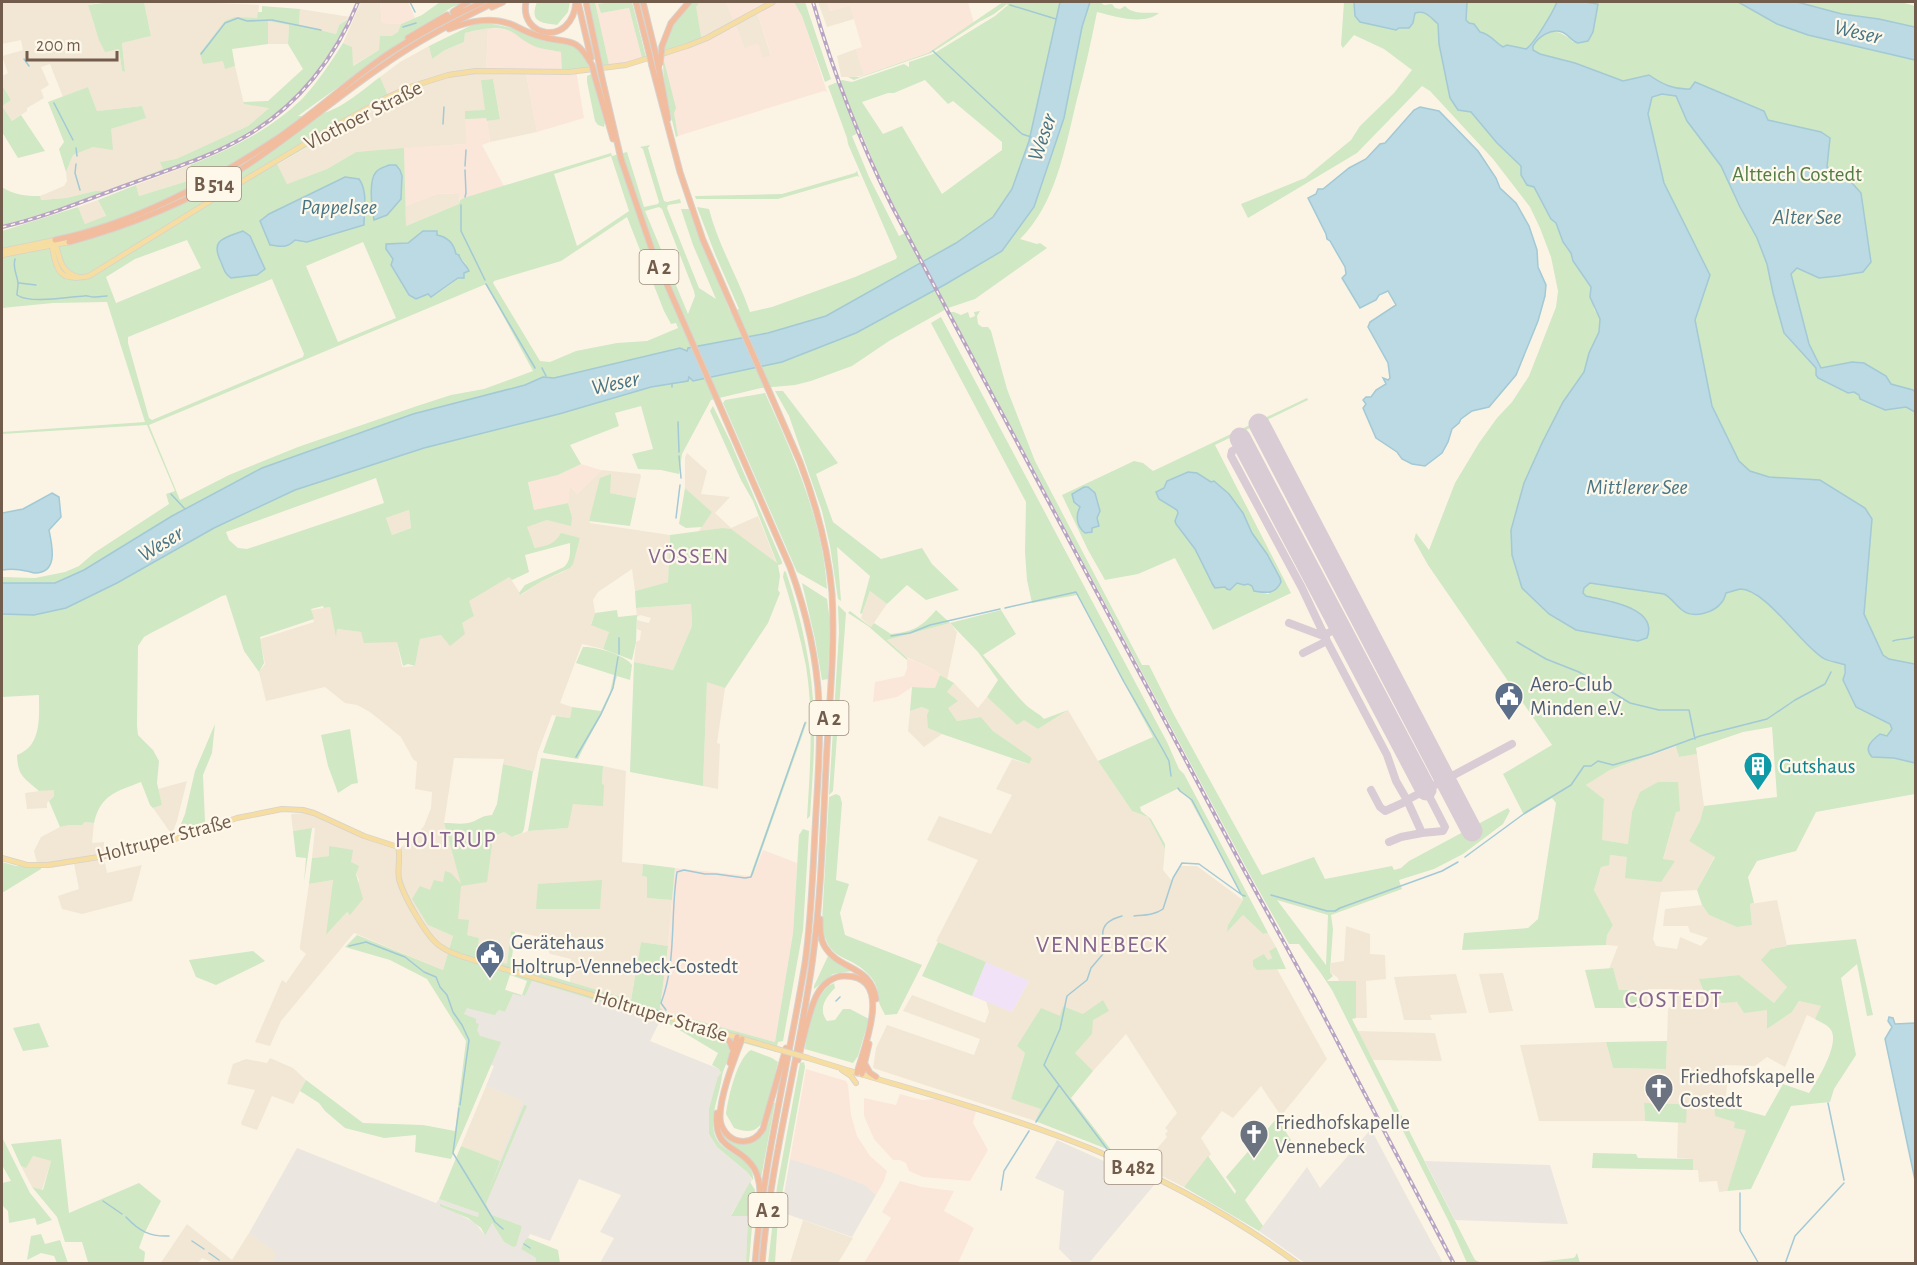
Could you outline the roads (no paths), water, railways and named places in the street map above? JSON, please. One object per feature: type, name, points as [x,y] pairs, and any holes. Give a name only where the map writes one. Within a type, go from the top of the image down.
[{"type":"highway","points":[[391,52],[405,40],[468,2]]},
{"type":"highway","points":[[453,12],[475,2]]},
{"type":"highway","points":[[391,52],[452,16],[483,2]]},
{"type":"highway","points":[[387,62],[441,29],[495,2]]},
{"type":"highway","points":[[387,62],[503,2]]},
{"type":"highway","points":[[526,2],[525,8],[529,21],[539,30],[547,33],[555,32],[568,24],[577,2]]},
{"type":"highway","points":[[577,2],[592,66],[608,116]]},
{"type":"highway","name":"A 2","points":[[586,2],[608,116],[642,225],[790,567],[807,620],[818,685],[820,725],[808,933],[760,1217],[755,1263]]},
{"type":"highway","points":[[636,2],[657,66],[663,103]]},
{"type":"highway","points":[[643,2],[652,52]]},
{"type":"highway","points":[[663,103],[657,66],[662,46],[671,23],[689,2]]},
{"type":"highway","points":[[449,29],[471,21],[502,21],[538,36],[573,42],[583,49],[592,66]]},
{"type":"highway","name":"B 514","points":[[54,243],[148,210],[200,186],[280,136],[391,52]]},
{"type":"highway","name":"B 514","points":[[69,242],[154,214],[239,170],[285,140],[387,62]]},
{"type":"highway","name":"A 2","points":[[663,103],[670,138],[693,213],[810,486],[822,532],[831,591],[833,652],[818,906],[812,965],[769,1206],[762,1263]]},
{"type":"highway","points":[[818,906],[821,935],[827,950],[864,975],[876,996],[876,1012],[860,1073]]},
{"type":"highway","points":[[789,1090],[815,999],[824,985],[839,976],[846,975],[859,979],[870,989],[873,998],[874,1007],[860,1073]]},
{"type":"highway","points":[[740,1038],[720,1118],[728,1136],[741,1141],[755,1138],[764,1129],[794,1024]]},
{"type":"highway","points":[[719,1032],[730,1042],[733,1052]]},
{"type":"highway","points":[[740,1038],[733,1052],[717,1113],[717,1129],[728,1146],[754,1168],[760,1186],[760,1217]]},
{"type":"highway","points":[[864,1063],[870,1073],[876,1077]]},
{"type":"main road","name":"Vlothoer Straße","points":[[57,258],[56,266],[66,276],[74,279],[99,272],[328,130],[410,87],[440,77],[477,71],[570,72],[630,64],[707,38],[773,2]]},
{"type":"main road","name":"B 514","points":[[2,253],[69,242]]},
{"type":"main road","points":[[57,258],[69,242]]},
{"type":"main road","name":"B 514","points":[[2,253],[33,250],[54,243]]},
{"type":"main road","points":[[54,243],[57,258]]},
{"type":"main road","points":[[33,250],[50,253],[57,258]]},
{"type":"main road","name":"Holtruper Straße","points":[[2,858],[33,865],[60,863],[121,853],[258,814],[290,809],[314,813],[364,836],[398,847],[400,853],[399,878],[408,900],[435,943],[447,950],[740,1038]]},
{"type":"main road","name":"B 482","points":[[740,1038],[876,1077],[1063,1137],[1178,1190],[1246,1228],[1298,1263]]},
{"type":"main road","points":[[837,1067],[851,1076],[856,1083]]},
{"type":"water","name":"Weser","points":[[1060,2],[1090,2],[1082,27],[1064,118],[1034,207],[1002,251],[946,284],[856,333],[782,362],[693,381],[689,377],[688,381],[651,387],[559,414],[424,448],[295,490],[214,528],[117,583],[66,608],[34,615],[2,614],[2,583],[55,583],[84,570],[172,516],[262,468],[413,414],[525,385],[543,377],[554,378],[680,348],[687,351],[688,348],[768,333],[826,316],[956,243],[993,217],[1012,189],[1029,141]]},
{"type":"water","name":"Mittlerer See","points":[[1354,2],[1467,2],[1466,20],[1474,24],[1480,32],[1487,34],[1503,47],[1507,45],[1526,49],[1548,20],[1557,2],[1598,4],[1593,32],[1588,41],[1578,43],[1564,33],[1554,31],[1538,39],[1533,50],[1623,81],[1649,75],[1668,86],[1684,89],[1690,89],[1695,82],[1764,111],[1768,120],[1821,132],[1830,138],[1827,167],[1844,174],[1861,193],[1871,262],[1863,272],[1838,276],[1819,278],[1797,268],[1791,274],[1809,344],[1821,368],[1852,362],[1864,363],[1886,376],[1891,384],[1913,390],[1915,392],[1915,412],[1906,407],[1885,410],[1860,399],[1859,395],[1854,392],[1848,393],[1818,378],[1816,368],[1784,333],[1767,264],[1757,238],[1721,166],[1687,121],[1676,96],[1662,94],[1652,97],[1648,114],[1664,183],[1710,275],[1695,320],[1712,406],[1739,461],[1750,471],[1769,477],[1820,480],[1865,508],[1872,519],[1864,614],[1883,655],[1889,659],[1915,664],[1915,763],[1894,758],[1872,757],[1869,754],[1870,744],[1880,734],[1887,736],[1892,729],[1890,724],[1856,707],[1843,680],[1845,665],[1825,659],[1814,651],[1772,607],[1750,591],[1740,589],[1726,593],[1714,609],[1709,612],[1692,614],[1682,610],[1664,594],[1590,583],[1584,588],[1583,593],[1586,596],[1617,603],[1638,612],[1649,627],[1647,638],[1638,641],[1576,630],[1549,614],[1522,588],[1512,555],[1511,530],[1524,483],[1563,402],[1584,372],[1589,353],[1599,332],[1600,319],[1590,297],[1591,287],[1573,261],[1556,223],[1551,219],[1534,187],[1527,185],[1521,175],[1521,166],[1497,143],[1471,112],[1458,110],[1450,98],[1439,44],[1438,24],[1422,12],[1415,13],[1413,23],[1409,28],[1396,30],[1360,22],[1355,16]]},
{"type":"water","name":"Weser","points":[[1738,2],[1797,2],[1842,14],[1915,27],[1915,60],[1808,35],[1777,24]]},
{"type":"water","points":[[1420,107],[1439,111],[1478,151],[1500,188],[1516,203],[1529,226],[1537,250],[1538,267],[1546,285],[1538,321],[1516,375],[1489,407],[1472,411],[1461,419],[1452,429],[1442,453],[1425,466],[1412,464],[1402,459],[1397,452],[1376,438],[1363,408],[1366,404],[1363,400],[1371,397],[1376,390],[1386,384],[1383,378],[1388,380],[1390,378],[1388,363],[1368,327],[1370,322],[1396,305],[1388,291],[1360,308],[1342,278],[1346,274],[1345,267],[1327,239],[1308,198],[1349,168],[1366,159],[1380,144],[1385,143],[1414,110]]},
{"type":"water","points":[[389,165],[396,165],[400,170],[401,199],[387,215],[374,220],[372,182],[377,171]]},
{"type":"water","name":"Pappelsee","points":[[345,177],[359,179],[364,189],[364,225],[307,242],[295,240],[284,246],[270,245],[260,221],[269,214]]},
{"type":"water","points":[[243,231],[250,236],[265,269],[257,275],[231,278],[224,271],[218,255],[218,244],[224,238]]},
{"type":"water","points":[[423,231],[437,231],[437,235],[447,239],[469,271],[464,273],[464,278],[458,278],[431,297],[428,294],[416,299],[409,295],[391,265],[393,259],[386,249],[386,244],[408,243]]},
{"type":"water","points":[[1188,472],[1197,473],[1211,482],[1214,481],[1229,494],[1243,513],[1252,533],[1280,578],[1281,582],[1276,589],[1270,592],[1258,592],[1248,584],[1237,583],[1230,590],[1225,587],[1215,588],[1195,549],[1176,524],[1177,510],[1159,499],[1156,492],[1164,488],[1167,481]]},
{"type":"water","points":[[1088,487],[1095,493],[1100,511],[1097,518],[1099,526],[1092,528],[1092,532],[1085,533],[1078,521],[1080,507],[1074,502],[1072,494]]},
{"type":"water","points":[[52,493],[59,497],[61,517],[49,530],[52,557],[48,568],[43,572],[35,573],[2,570],[2,513],[23,509]]},
{"type":"water","points":[[1889,1017],[1893,1018],[1895,1024],[1915,1023],[1915,1180],[1885,1039],[1892,1027],[1888,1021]]},
{"type":"waterway","points":[[410,2],[415,12]]},
{"type":"waterway","points":[[1010,5],[1056,19]]},
{"type":"waterway","points":[[201,54],[225,23],[238,18],[247,21],[271,20]]},
{"type":"waterway","points":[[272,20],[321,30]]},
{"type":"waterway","points":[[403,27],[416,23]]},
{"type":"waterway","name":"Weser","points":[[933,51],[1022,134],[1031,137]]},
{"type":"waterway","points":[[24,59],[29,66]]},
{"type":"waterway","points":[[54,103],[73,140]]},
{"type":"waterway","points":[[443,124],[444,107]]},
{"type":"waterway","points":[[76,148],[77,156]]},
{"type":"waterway","points":[[465,166],[466,150]]},
{"type":"waterway","points":[[76,164],[75,173],[80,190]]},
{"type":"waterway","points":[[465,170],[465,197]]},
{"type":"waterway","points":[[461,205],[461,231],[485,280]]},
{"type":"waterway","points":[[15,259],[17,295],[23,298],[39,300],[107,296]]},
{"type":"waterway","points":[[19,283],[36,285]]},
{"type":"waterway","points":[[486,284],[535,368]]},
{"type":"waterway","points":[[542,368],[546,376]]},
{"type":"waterway","points":[[678,422],[679,452]]},
{"type":"waterway","points":[[679,456],[681,478]]},
{"type":"waterway","points":[[676,518],[680,485]]},
{"type":"waterway","points":[[171,494],[185,509]]},
{"type":"waterway","points":[[1005,608],[1076,592],[1169,761],[1171,776]]},
{"type":"waterway","points":[[891,636],[1000,609]]},
{"type":"waterway","points":[[1893,641],[1916,636]]},
{"type":"waterway","points":[[619,638],[619,654]]},
{"type":"waterway","points":[[1517,642],[1546,659],[1579,672],[1630,703],[1659,710],[1689,710],[1695,739]]},
{"type":"waterway","points":[[576,757],[613,688],[618,657]]},
{"type":"waterway","points":[[1465,857],[1525,813],[1571,785],[1584,766],[1591,766],[1598,761],[1613,765],[1700,736],[1767,719],[1795,700],[1825,684],[1831,672]]},
{"type":"waterway","points":[[666,1010],[661,1003],[671,955],[677,872],[684,870],[751,877],[805,723]]},
{"type":"waterway","points":[[1178,788],[1192,800],[1241,894]]},
{"type":"waterway","points":[[1271,895],[1327,911],[1335,911],[1442,871],[1458,862]]},
{"type":"waterway","points":[[1134,916],[1153,914],[1163,909],[1173,878],[1182,863],[1199,864],[1245,896]]},
{"type":"waterway","points":[[1103,937],[1105,925],[1122,916]]},
{"type":"waterway","points":[[349,946],[366,942],[405,957],[424,972],[436,977],[469,1040],[460,1105]]},
{"type":"waterway","points":[[1036,1122],[1059,1085],[1044,1065],[1060,1029],[1067,996],[1087,980],[1091,968],[1103,954],[1104,946]]},
{"type":"waterway","points":[[836,1001],[840,997]]},
{"type":"waterway","points":[[629,1003],[659,1011]]},
{"type":"waterway","points":[[1059,1085],[1107,1149]]},
{"type":"waterway","points":[[1828,1103],[1844,1180]]},
{"type":"waterway","points":[[459,1108],[453,1153],[495,1222],[503,1229]]},
{"type":"waterway","points":[[1001,1190],[1004,1171],[1029,1131]]},
{"type":"waterway","points":[[1785,1264],[1795,1236],[1844,1183]]},
{"type":"waterway","points":[[1740,1193],[1740,1231],[1759,1264]]},
{"type":"waterway","points":[[103,1201],[122,1214]]},
{"type":"waterway","points":[[126,1217],[145,1232],[169,1236]]},
{"type":"waterway","points":[[192,1241],[204,1249]]},
{"type":"waterway","points":[[524,1244],[530,1248]]},
{"type":"waterway","points":[[209,1253],[219,1260]]},
{"type":"railway","points":[[2,227],[50,213],[188,163],[217,151],[265,124],[298,95],[327,61],[358,2]]},
{"type":"railway","points":[[813,2],[848,106],[893,208],[1454,1264]]},
{"type":"place","name":"Aero-Club Minden e.V.","points":[[1509,722]]},
{"type":"place","name":"Gutshaus","points":[[1758,792]]},
{"type":"place","name":"Gerätehaus Holtrup-Vennebeck-Costedt","points":[[490,980]]},
{"type":"place","name":"Friedhofskapelle Costedt","points":[[1659,1114]]},
{"type":"place","name":"Friedhofskapelle Vennebeck","points":[[1254,1160]]},
{"type":"district","name":"VÖSSEN","points":[[689,555]]},
{"type":"district","name":"HOLTRUP","points":[[446,839]]},
{"type":"district","name":"VENNEBECK","points":[[1102,944]]},
{"type":"district","name":"COSTEDT","points":[[1674,999]]},
{"type":"park label","name":"Altteich Costedt","points":[[1797,174]]},
{"type":"water label","name":"Alter See","points":[[1807,216]]}]
